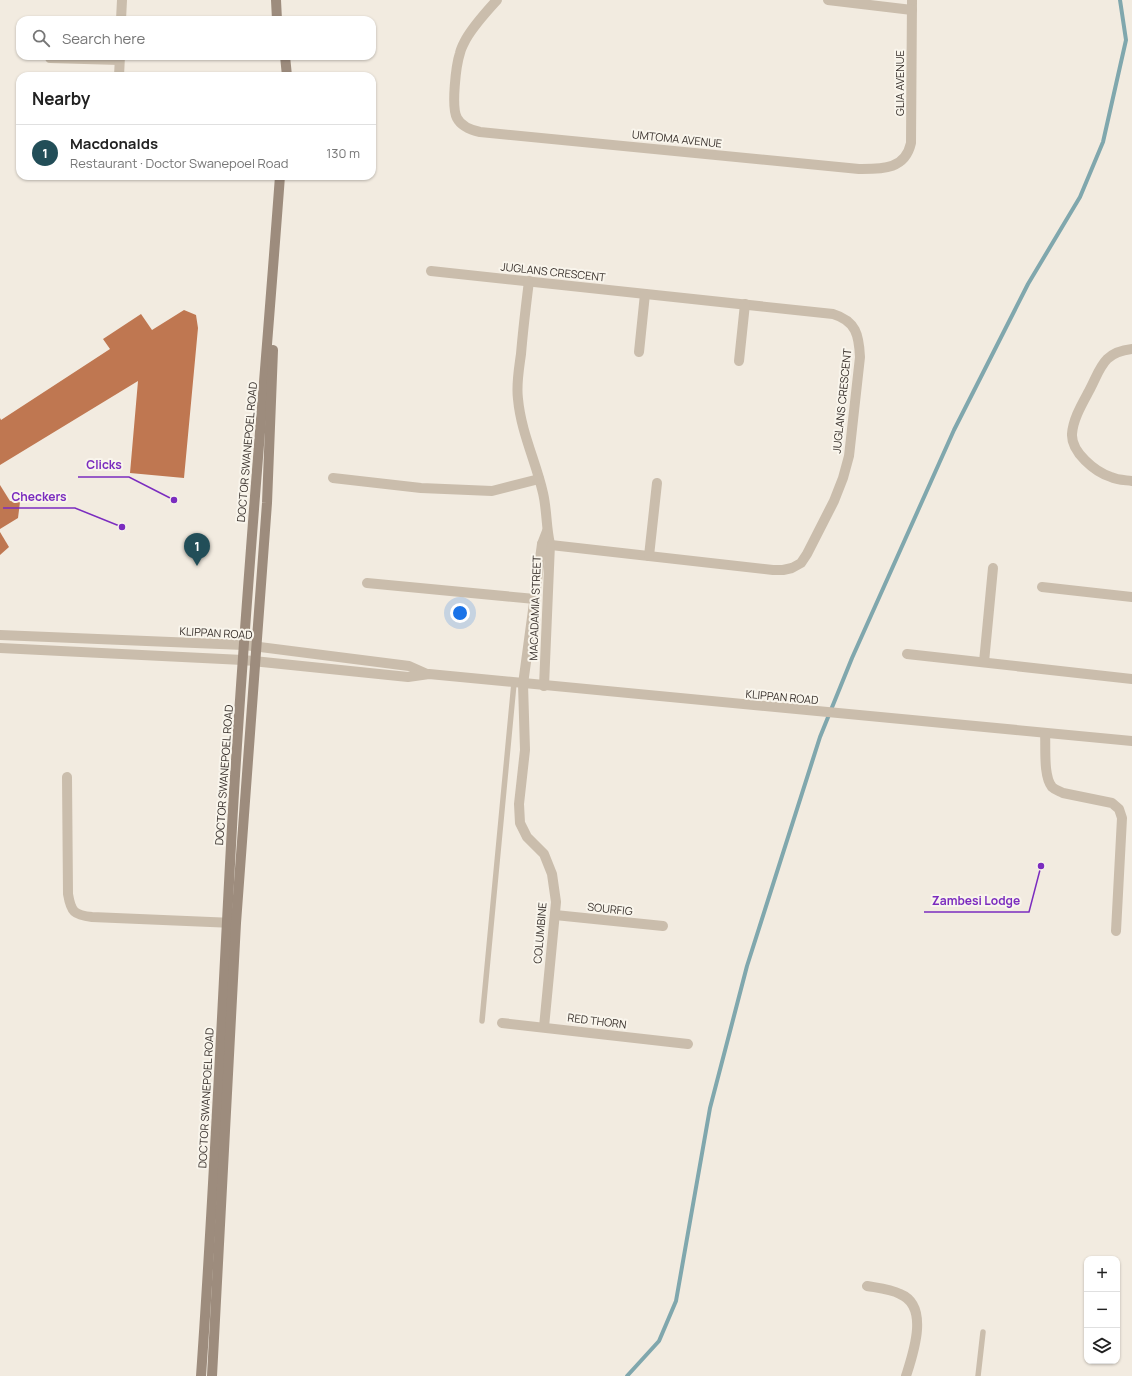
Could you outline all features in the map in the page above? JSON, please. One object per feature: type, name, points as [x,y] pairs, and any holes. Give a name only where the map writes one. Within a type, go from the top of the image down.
[{"type":"main road","points":[[276,0],[277,16]]},
{"type":"main road","points":[[281,0],[283,16]]},
{"type":"main road","points":[[280,60],[281,72]]},
{"type":"main road","points":[[285,60],[287,72]]},
{"type":"main road","name":"DOCTOR SWANEPOEL ROAD","points":[[212,1376],[232,923],[232,826],[244,646],[280,180]]},
{"type":"main road","name":"DOCTOR SWANEPOEL ROAD","points":[[201,1376],[222,1043],[257,647],[267,503],[275,297],[284,180]]},
{"type":"street","points":[[121,16],[122,0]]},
{"type":"street","name":"UMTOMA AVENUE","points":[[496,0],[467,38],[460,52],[456,69],[454,105],[457,118],[470,130],[859,169],[875,169],[899,163]]},
{"type":"street","points":[[828,0],[912,5]]},
{"type":"street","name":"GLIA AVENUE","points":[[899,163],[906,156],[911,143],[912,5]]},
{"type":"street","points":[[119,72],[120,60]]},
{"type":"street","name":"JUGLANS CRESCENT","points":[[431,271],[833,314],[844,317],[857,331],[860,342],[860,356],[849,456],[843,478],[834,501],[801,563],[792,568],[773,570],[546,544]]},
{"type":"street","name":"MACADAMIA STREET","points":[[529,281],[518,375],[518,398],[520,419],[539,479],[546,509],[547,531],[544,686]]},
{"type":"street","points":[[639,352],[645,294]]},
{"type":"street","points":[[739,361],[745,304]]},
{"type":"street","points":[[1132,349],[1121,350],[1104,362],[1078,413],[1074,423],[1072,435],[1073,445],[1077,452],[1098,472],[1111,477],[1132,481]]},
{"type":"street","points":[[333,478],[421,488],[492,491],[539,479]]},
{"type":"street","points":[[649,556],[657,483]]},
{"type":"street","name":"MACADAMIA STREET","points":[[519,683],[546,544]]},
{"type":"street","points":[[984,662],[993,568]]},
{"type":"street","points":[[367,583],[535,599]]},
{"type":"street","points":[[1042,587],[1132,596]]},
{"type":"street","name":"KLIPPAN ROAD","points":[[0,635],[257,647],[408,666],[429,674]]},
{"type":"street","name":"KLIPPAN ROAD","points":[[0,648],[243,660],[408,677],[429,674],[1132,742]]},
{"type":"street","points":[[907,654],[1132,679]]},
{"type":"street","name":"COLUMBINE","points":[[519,683],[525,750],[519,804],[520,823],[527,837],[544,854],[552,874],[556,902],[544,1027]]},
{"type":"street","points":[[1045,733],[1046,771],[1051,786],[1063,793],[1112,803],[1121,813],[1122,828],[1116,932]]},
{"type":"street","points":[[67,777],[68,894],[73,911],[79,915],[92,917],[232,923]]},
{"type":"street","name":"SOURFIG","points":[[555,916],[663,926]]},
{"type":"street","name":"RED THORN","points":[[502,1023],[688,1044]]},
{"type":"street","points":[[867,1286],[902,1294],[910,1301],[914,1308],[917,1317],[917,1330],[906,1376]]},
{"type":"lane","points":[[24,636],[36,649]]},
{"type":"lane","points":[[482,1021],[519,683]]},
{"type":"lane","points":[[978,1376],[983,1332]]},
{"type":"building","points":[[184,310],[196,315],[198,328],[184,478],[130,473],[138,381],[0,465],[0,418],[1,420],[110,349],[103,339],[141,314],[152,330]]},
{"type":"building","points":[[0,485],[10,501],[20,502],[18,518],[0,529]]},
{"type":"building","points":[[0,532],[9,547],[0,555]]},
{"type":"waterway","points":[[627,1376],[659,1341],[676,1301],[710,1108],[747,966],[820,737],[852,658],[954,430],[1028,284],[1080,197],[1103,142],[1126,40],[1120,0]]},
{"type":"place","name":"Clicks","points":[[174,500]]},
{"type":"place","name":"Checkers","points":[[122,527]]},
{"type":"place","name":"Macdonalds","points":[[197,566]]},
{"type":"place","name":"Zambesi Lodge","points":[[1041,866]]}]
